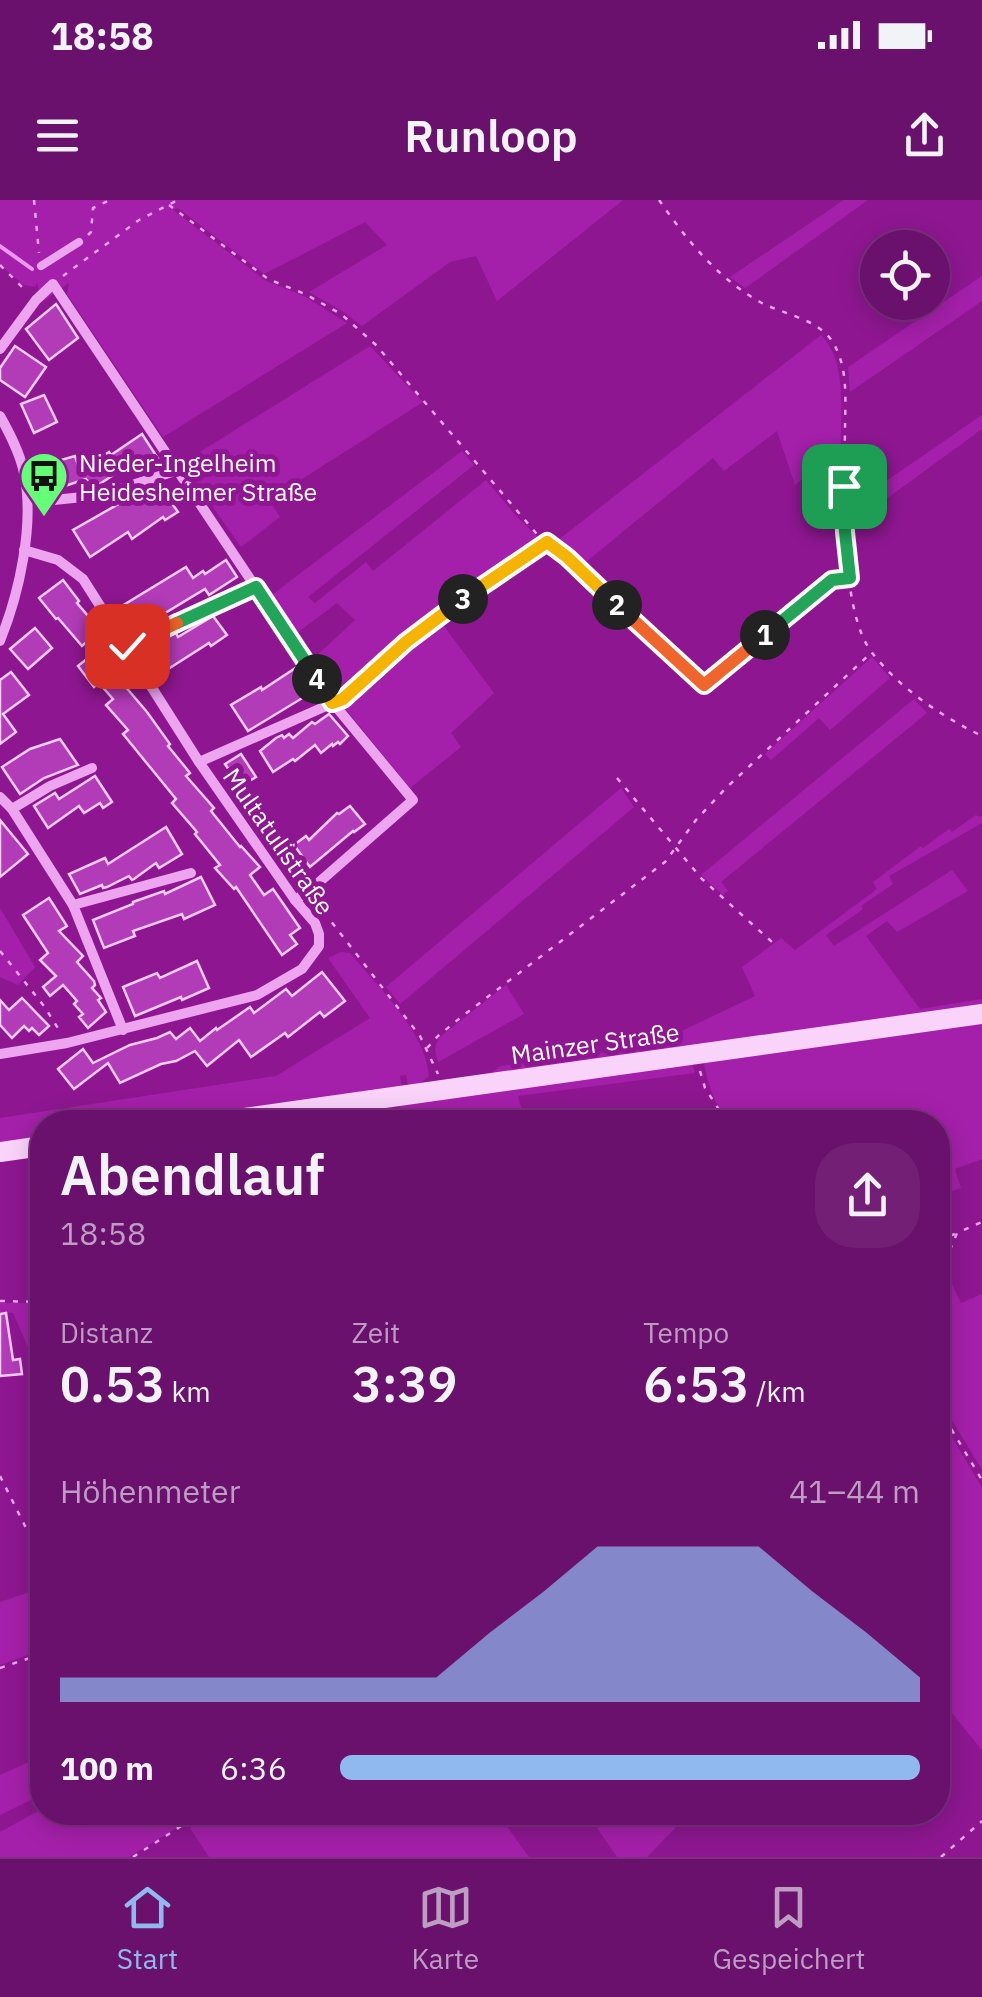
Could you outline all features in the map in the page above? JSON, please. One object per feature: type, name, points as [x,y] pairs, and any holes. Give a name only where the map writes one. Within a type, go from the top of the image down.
[{"type":"main road","name":"Mainzer Straße","points":[[301,1110],[982,1014]]},
{"type":"main road","points":[[0,1152],[30,1148]]},
{"type":"street","points":[[0,349],[36,300],[53,284],[332,703],[414,800],[295,900]]},
{"type":"street","points":[[0,416],[24,474],[27,511],[18,584],[0,641]]},
{"type":"street","points":[[54,500],[102,495],[178,470]]},
{"type":"street","name":"Multatulistraße","points":[[24,550],[58,560],[83,579],[199,762],[315,923],[319,934],[320,946],[302,969],[257,995],[123,1030]]},
{"type":"street","points":[[127,646],[256,587]]},
{"type":"street","name":"Multatulistraße","points":[[199,762],[332,703]]},
{"type":"street","points":[[12,809],[50,786],[92,768]]},
{"type":"street","points":[[0,796],[73,904],[123,1030],[0,1054]]},
{"type":"street","points":[[73,904],[192,873]]},
{"type":"lane","points":[[40,266],[79,242]]},
{"type":"path","points":[[34,200],[40,266]]},
{"type":"path","points":[[79,242],[91,232],[94,208],[110,200]]},
{"type":"path","points":[[53,284],[139,220],[178,200]]},
{"type":"path","points":[[659,200],[683,236],[727,280],[760,302],[815,326],[832,342],[843,365],[845,532],[858,624],[872,653],[918,698],[952,722],[982,736]]},
{"type":"path","points":[[168,205],[268,279],[305,294],[359,328],[536,534],[567,557],[704,685],[832,580],[850,578]]},
{"type":"path","points":[[0,265],[36,300]]},
{"type":"path","points":[[332,703],[343,699],[436,619],[547,542]]},
{"type":"path","points":[[427,1048],[460,1018],[665,862],[726,788],[872,653]]},
{"type":"path","points":[[617,778],[702,878],[772,942]]},
{"type":"path","points":[[308,892],[403,1012],[427,1048],[444,1090]]},
{"type":"path","points":[[0,951],[44,1006],[67,1043]]},
{"type":"path","points":[[695,1054],[705,1088],[719,1110]]},
{"type":"path","points":[[950,1236],[982,1222]]},
{"type":"path","points":[[950,1251],[958,1233]]},
{"type":"path","points":[[0,1301],[30,1302]]},
{"type":"path","points":[[950,1427],[982,1480]]},
{"type":"path","points":[[0,1476],[30,1535]]},
{"type":"path","points":[[0,1668],[30,1658]]},
{"type":"path","points":[[942,1857],[982,1821]]},
{"type":"path","points":[[133,1857],[183,1825]]},
{"type":"shaded area","points":[[0,200],[623,200],[497,301],[476,256],[450,262],[362,326],[309,292],[387,245],[365,222],[264,274],[178,208],[173,210],[266,281],[304,296],[347,323],[163,437],[67,294],[69,283],[42,302],[37,283],[35,287],[24,285],[0,265]]},
{"type":"shaded area","points":[[844,200],[868,200],[745,288],[730,277]]},
{"type":"shaded area","points":[[982,276],[982,301],[850,392],[848,367],[917,320],[950,320],[950,298]]},
{"type":"shaded area","points":[[821,335],[830,346],[839,373],[841,448],[795,485],[777,431],[724,471],[713,458],[581,566],[553,544]]},
{"type":"shaded area","points":[[370,346],[423,402],[269,500],[280,517],[241,547],[182,463]]},
{"type":"shaded area","points":[[982,415],[982,429],[848,527],[847,508]]},
{"type":"shaded area","points":[[462,451],[474,465],[308,597],[315,603],[366,562],[373,571],[486,480],[542,541],[438,615],[341,697],[333,695],[312,660],[355,620],[337,603],[294,635],[269,597]]},
{"type":"shaded area","points":[[440,621],[494,693],[451,733],[461,747],[410,788],[344,707],[385,663]]},
{"type":"shaded area","points":[[872,657],[890,678],[830,730],[819,718],[771,760],[765,754]]},
{"type":"shaded area","points":[[914,699],[927,713],[721,882],[728,891],[723,895],[701,875]]},
{"type":"shaded area","points":[[621,788],[634,807],[400,1004],[386,987]]},
{"type":"shaded area","points":[[976,815],[982,816],[982,823],[889,876],[893,884],[826,935],[834,946],[952,870],[968,891],[897,932],[887,921],[866,936],[920,1009],[982,999],[982,1007],[485,1077],[501,1066],[650,1046],[755,996],[742,967],[781,938],[795,950],[877,889],[873,882],[921,846],[949,829],[952,832]]},
{"type":"shaded area","points":[[0,908],[35,967],[18,985],[0,977]]},
{"type":"shaded area","points":[[350,953],[410,1026],[426,1059],[429,1076],[421,1083],[408,1085],[406,1075],[400,1076],[402,1087],[240,1110],[53,1110],[276,1076],[370,1018],[328,958]]},
{"type":"shaded area","points":[[506,985],[524,1014],[438,1062],[435,1049],[440,1037]]},
{"type":"shaded area","points":[[982,1024],[982,1159],[955,1169],[961,1188],[950,1192],[950,1110],[721,1110],[704,1063]]},
{"type":"shaded area","points":[[692,1063],[695,1073],[518,1096],[522,1110],[400,1110],[403,1104]]},
{"type":"shaded area","points":[[30,1113],[30,1138],[0,1142],[0,1118]]},
{"type":"shaded area","points":[[950,1280],[961,1303],[982,1294],[982,1470],[950,1417]]},
{"type":"shaded area","points":[[0,1303],[30,1303],[30,1352],[13,1313],[0,1312]]},
{"type":"shaded area","points":[[950,1433],[982,1488],[982,1750],[950,1711]]},
{"type":"shaded area","points":[[30,1592],[30,1654],[0,1665],[0,1602]]},
{"type":"shaded area","points":[[30,1761],[30,1800],[0,1815],[0,1775]]},
{"type":"shaded area","points":[[30,1816],[30,1825],[181,1825],[129,1857],[0,1857],[0,1832]]},
{"type":"shaded area","points":[[506,1825],[529,1857],[209,1857],[190,1828]]},
{"type":"shaded area","points":[[595,1825],[678,1825],[647,1857],[617,1857]]},
{"type":"building","points":[[56,304],[78,338],[49,360],[26,329]]},
{"type":"building","points":[[15,346],[46,367],[25,397],[0,380],[0,368]]},
{"type":"building","points":[[44,395],[57,422],[34,433],[21,404]]},
{"type":"building","points":[[142,434],[161,463],[141,470],[135,461],[95,487],[86,479],[50,491],[43,465],[75,456],[80,471]]},
{"type":"building","points":[[161,488],[178,512],[165,520],[163,517],[132,539],[128,532],[90,557],[73,530],[136,494],[141,501]]},
{"type":"building","points":[[226,560],[237,577],[209,595],[205,589],[137,630],[122,606],[186,567],[193,578]]},
{"type":"building","points":[[63,580],[100,630],[82,646],[39,598]]},
{"type":"building","points":[[213,616],[227,635],[165,671],[159,662],[154,665],[144,650],[176,633],[178,637]]},
{"type":"building","points":[[35,628],[52,648],[28,669],[10,649]]},
{"type":"building","points":[[98,650],[129,681],[124,685],[190,773],[186,776],[260,867],[250,875],[264,895],[273,889],[300,928],[290,935],[297,944],[282,955],[236,887],[215,868],[220,865],[172,803],[176,799],[123,734],[128,730],[106,705],[113,699],[99,683],[94,687],[78,666]]},
{"type":"building","points":[[297,667],[314,691],[248,731],[231,705]]},
{"type":"building","points":[[11,672],[29,695],[3,714],[16,732],[0,744],[0,680]]},
{"type":"building","points":[[329,714],[348,736],[321,753],[315,745],[273,772],[260,751],[282,735],[293,738]]},
{"type":"building","points":[[60,739],[78,765],[44,778],[20,794],[2,767],[30,749]]},
{"type":"building","points":[[241,754],[256,777],[240,786],[225,764]]},
{"type":"building","points":[[95,776],[112,802],[103,808],[100,803],[84,813],[79,806],[48,828],[34,806],[55,793],[59,799]]},
{"type":"building","points":[[350,806],[365,824],[310,867],[294,845],[306,836],[309,840]]},
{"type":"building","points":[[0,820],[28,854],[0,877]]},
{"type":"building","points":[[166,827],[182,854],[159,868],[156,863],[132,880],[129,876],[80,894],[69,874],[105,858],[108,864]]},
{"type":"building","points":[[201,877],[215,905],[184,919],[182,914],[133,931],[135,936],[104,948],[93,920]]},
{"type":"building","points":[[49,898],[67,926],[59,931],[83,956],[77,962],[94,981],[92,988],[106,1012],[88,1028],[79,1017],[83,1014],[74,1004],[77,1001],[63,985],[50,996],[43,987],[56,976],[40,960],[48,953],[23,915]]},
{"type":"building","points":[[197,961],[209,988],[135,1016],[123,987],[157,973],[160,978]]},
{"type":"building","points":[[322,972],[345,1001],[324,1017],[320,1012],[288,1037],[285,1033],[251,1057],[239,1040],[207,1066],[195,1051],[120,1083],[108,1063],[74,1089],[58,1069],[83,1049],[93,1063],[170,1032],[176,1039],[190,1028],[200,1041],[250,1007],[254,1013],[286,989],[292,996]]},
{"type":"building","points":[[22,998],[49,1026],[39,1035],[24,1026],[12,1038],[0,1025],[0,1000],[9,1010]]},
{"type":"building","points":[[6,1313],[13,1360],[20,1359],[22,1374],[0,1376],[0,1314]]},
{"type":"waterway","points":[[0,246],[32,269]]},
{"type":"place","name":"Nieder-Ingelheim Heidesheimer Straße","points":[[44,518]]},
{"type":"route","points":[[127,646],[256,587],[332,703],[343,699],[436,619],[547,542],[704,685],[832,580],[850,578],[844,486]]}]
